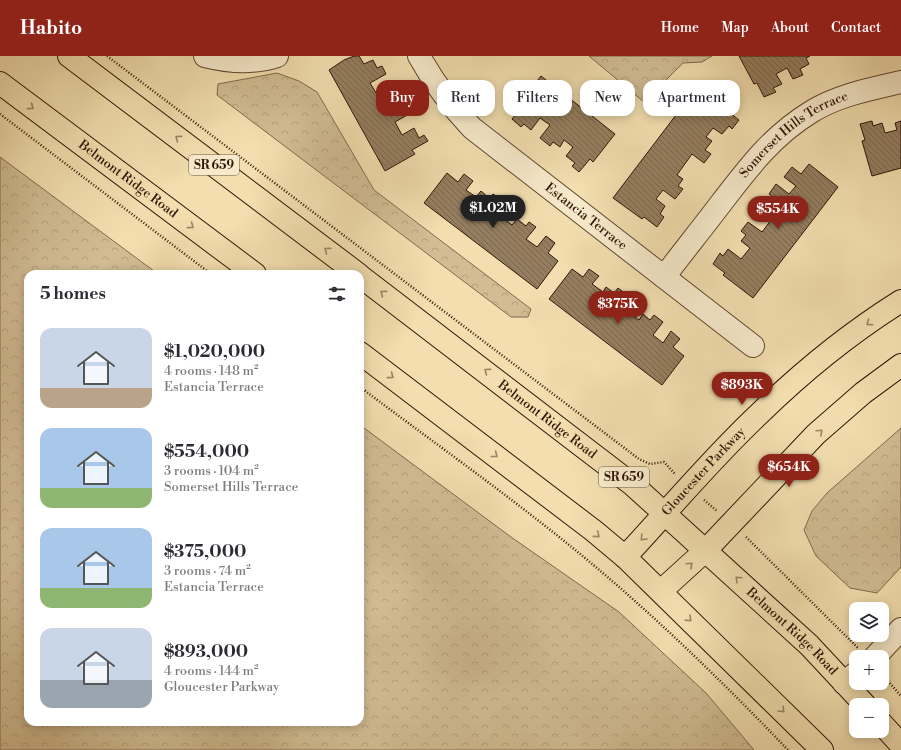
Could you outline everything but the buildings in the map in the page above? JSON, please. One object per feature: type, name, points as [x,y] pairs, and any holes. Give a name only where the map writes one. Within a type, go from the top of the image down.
[{"type":"main road","name":"Belmont Ridge Road","points":[[69,56],[352,270]]},
{"type":"main road","name":"Belmont Ridge Road","points":[[0,83],[250,270]]},
{"type":"main road","name":"Belmont Ridge Road","points":[[364,279],[627,480],[666,513],[809,645],[849,677]]},
{"type":"main road","name":"Gloucester Parkway","points":[[625,558],[709,464],[759,413],[852,334],[901,302]]},
{"type":"main road","points":[[364,356],[594,531],[661,591],[822,750]]},
{"type":"main road","points":[[661,591],[706,550],[816,434],[863,393],[901,365]]},
{"type":"main road","points":[[889,732],[901,745]]},
{"type":"street","points":[[205,56],[220,60],[246,62],[277,56]]},
{"type":"street","name":"Estancia Terrace","points":[[419,56],[431,78],[448,103],[472,128],[753,346]]},
{"type":"street","name":"Somerset Hills Terrace","points":[[664,277],[759,154],[786,129],[813,111],[839,99],[870,89],[901,82]]},
{"type":"street","points":[[873,650],[901,629]]},
{"type":"path","points":[[107,56],[639,459],[650,464],[664,462],[689,487],[755,544],[864,650]]},
{"type":"path","points":[[0,114],[206,270]]},
{"type":"path","points":[[364,390],[538,521],[620,588],[740,701],[788,750]]},
{"type":"path","points":[[889,682],[901,696]]},
{"type":"green space","points":[[589,56],[712,56],[702,62],[683,63],[666,80],[643,80],[643,101],[635,94],[635,80],[618,80]]},
{"type":"green space","points":[[277,73],[299,81],[317,92],[374,190],[531,309],[528,317],[511,317],[217,95],[218,84]]},
{"type":"green space","points":[[0,157],[153,270],[24,270],[24,726],[364,726],[364,428],[511,537],[619,612],[706,693],[754,750],[0,750]]},
{"type":"green space","points":[[901,428],[901,567],[877,593],[850,588],[816,556],[804,530],[812,511],[827,493]]}]
